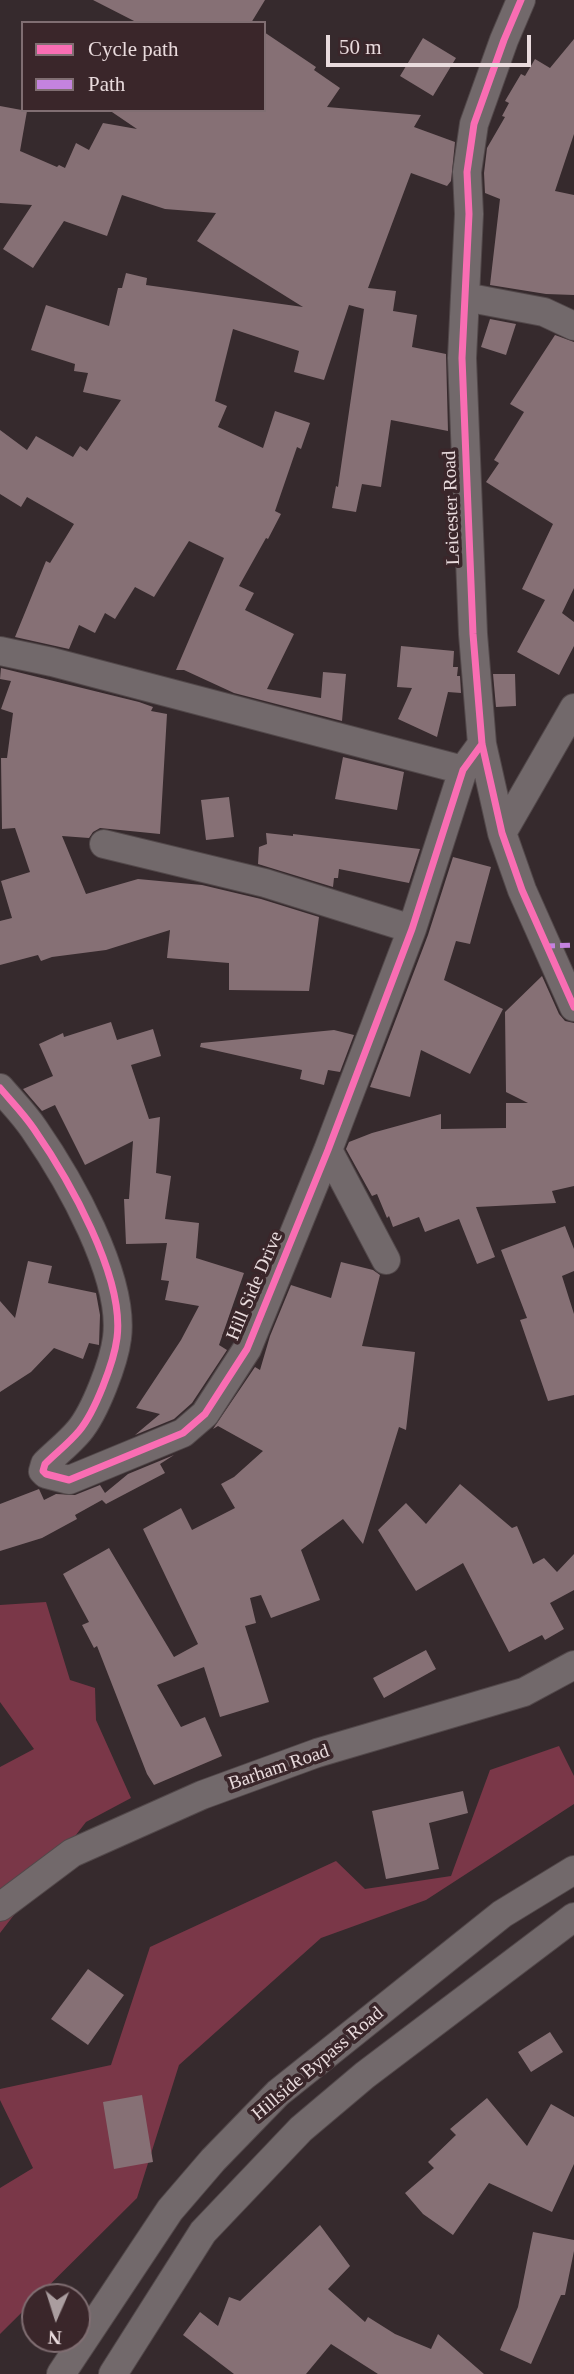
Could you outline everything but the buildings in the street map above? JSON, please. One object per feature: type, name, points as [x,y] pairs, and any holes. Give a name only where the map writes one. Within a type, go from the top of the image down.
[{"type":"street","name":"Leicester Road","points":[[521,0],[474,124],[467,172],[469,214],[462,358],[472,634],[482,744],[502,833],[522,890],[574,1007]]},
{"type":"street","points":[[465,297],[544,312],[574,326]]},
{"type":"street","points":[[0,651],[52,662],[463,770]]},
{"type":"street","points":[[502,833],[574,708]]},
{"type":"street","name":"Hill Side Drive","points":[[0,1088],[33,1127],[80,1203],[106,1265],[116,1307],[118,1336],[110,1370],[81,1429],[45,1464],[43,1471],[69,1480],[183,1433],[205,1414],[247,1349],[328,1150],[412,929],[463,770],[482,744]]},
{"type":"street","points":[[104,844],[265,883],[412,929]]},
{"type":"street","points":[[328,1150],[386,1260]]},
{"type":"street","name":"Barham Road","points":[[0,1907],[72,1853],[202,1795],[317,1753],[524,1692],[574,1665]]},
{"type":"street","name":"Hillside Bypass Road","points":[[61,2374],[170,2210],[212,2160],[278,2093],[502,1914],[574,1870]]},
{"type":"street","name":"Hillside Bypass Road","points":[[113,2374],[203,2232],[301,2129],[365,2075],[574,1917]]},
{"type":"shaded area","points":[[46,1602],[70,1680],[95,1688],[96,1720],[131,1798],[86,1822],[0,1933],[0,1767],[34,1749],[0,1702],[0,1605]]},
{"type":"shaded area","points":[[559,1746],[574,1776],[574,1804],[426,1900],[321,1938],[179,2065],[137,2198],[51,2283],[21,2283],[21,2313],[0,2334],[0,2188],[33,2168],[0,2100],[0,2089],[111,2065],[150,1947],[336,1861],[365,1889],[451,1876],[490,1770]]},
{"type":"marked path","points":[[545,946],[574,945]]},
{"type":"cycle path","points":[[521,0],[474,124],[467,172],[469,214],[462,358],[473,634],[482,744],[502,833],[522,890],[574,1007]]},
{"type":"cycle path","points":[[0,1088],[34,1129],[77,1201],[103,1258],[117,1314],[115,1348],[97,1400],[79,1431],[45,1464],[43,1471],[46,1474],[69,1480],[183,1433],[205,1414],[247,1349],[328,1150],[412,929],[463,770],[482,744]]}]
